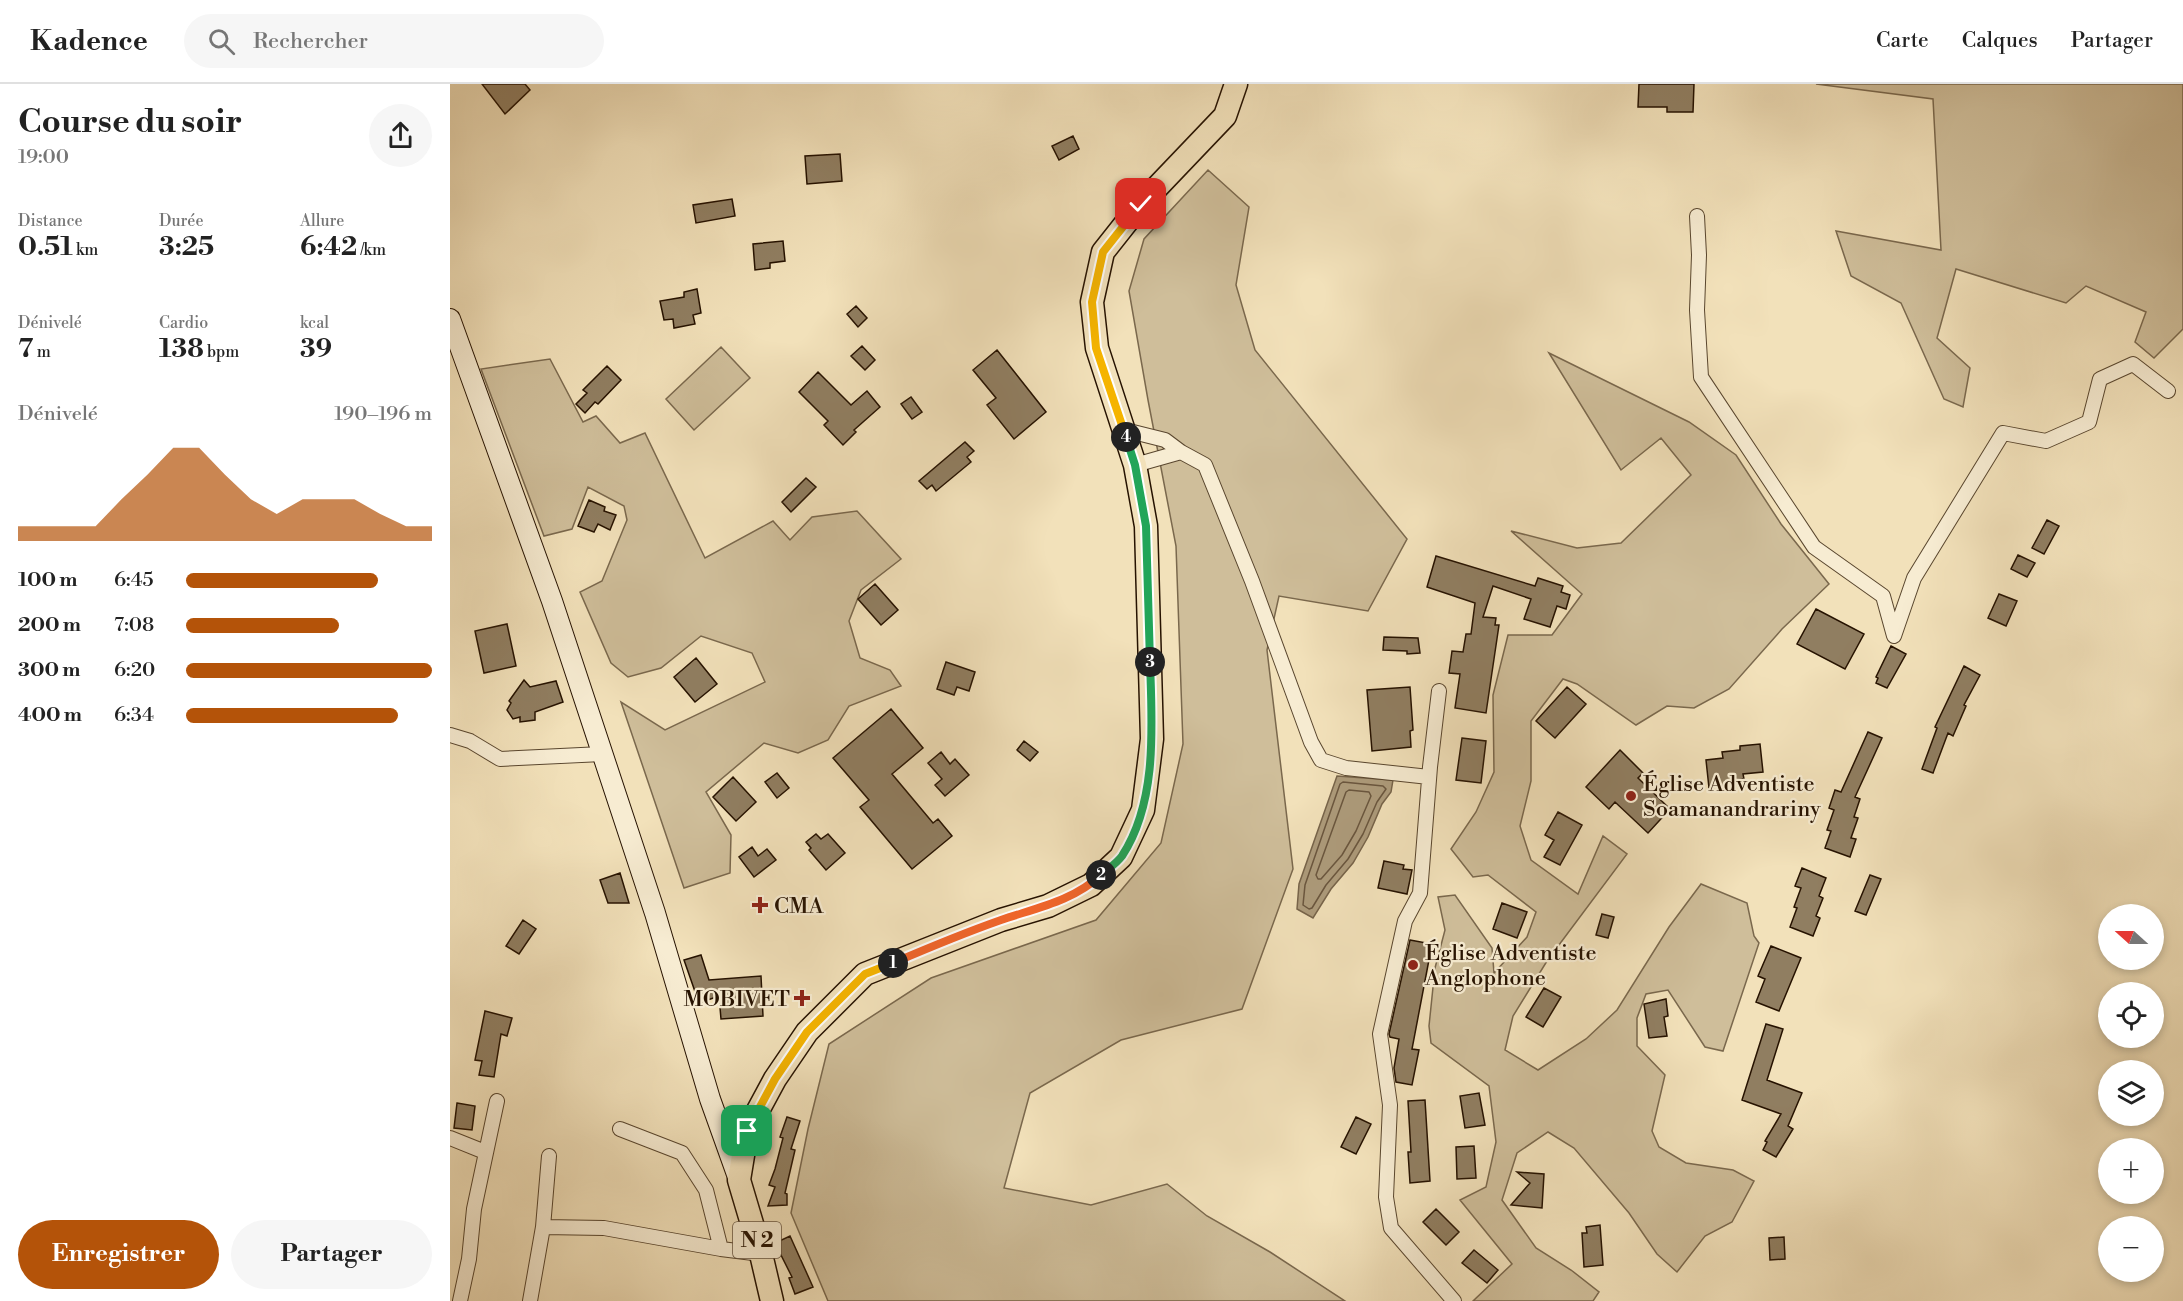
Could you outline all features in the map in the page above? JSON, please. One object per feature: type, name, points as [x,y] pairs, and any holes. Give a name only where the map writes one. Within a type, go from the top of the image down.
[{"type":"main road","name":"N 2","points":[[772,1301],[739,1180],[747,1131],[775,1079],[807,1032],[865,974],[1001,920],[1048,906],[1090,885],[1121,857],[1143,810],[1152,739],[1146,526],[1135,465],[1096,348],[1092,302],[1103,252],[1141,204],[1225,116],[1236,84]]},
{"type":"street","points":[[1697,216],[1699,255],[1697,310],[1701,377],[1814,548],[1883,596],[1894,636],[1914,578],[2003,433],[2046,441],[2089,422],[2100,379],[2133,364],[2168,391]]},
{"type":"street","points":[[450,319],[552,601],[652,903],[710,1099],[739,1180]]},
{"type":"street","points":[[1125,430],[1165,441],[1206,465],[1311,742],[1321,760],[1346,768],[1429,777]]},
{"type":"street","points":[[1135,465],[1181,452]]},
{"type":"street","points":[[1439,691],[1429,777],[1420,893],[1405,921],[1380,1034],[1390,1105],[1386,1197],[1391,1228],[1454,1301]]},
{"type":"street","points":[[450,735],[470,741],[500,759],[602,754]]},
{"type":"street","points":[[460,1301],[469,1259],[474,1209],[497,1101]]},
{"type":"street","points":[[620,1129],[682,1153],[706,1190],[721,1249]]},
{"type":"street","points":[[450,1138],[485,1152]]},
{"type":"street","points":[[530,1301],[543,1227],[549,1156]]},
{"type":"street","points":[[543,1227],[604,1228],[761,1254]]},
{"type":"shaded area","points":[[1816,84],[2183,84],[2183,329],[2154,358],[2135,342],[2146,312],[2086,286],[2066,303],[1956,269],[1937,338],[1970,368],[1963,407],[1944,399],[1901,303],[1851,276],[1836,231],[1941,250],[1933,99]]},
{"type":"shaded area","points":[[1208,170],[1249,207],[1236,285],[1255,350],[1407,539],[1368,611],[1279,596],[1267,650],[1293,869],[1242,1009],[1121,1040],[1030,1093],[1004,1188],[1091,1205],[1167,1184],[1207,1216],[1270,1252],[1345,1301],[828,1301],[791,1213],[808,1129],[829,1044],[931,978],[1096,920],[1161,843],[1183,744],[1176,546],[1129,291],[1144,239]]},
{"type":"shaded area","points":[[721,347],[750,378],[694,430],[666,399]]},
{"type":"shaded area","points":[[1549,353],[1689,422],[1736,455],[1781,524],[1829,584],[1782,629],[1729,689],[1694,708],[1667,706],[1636,725],[1577,684],[1563,679],[1531,721],[1531,781],[1520,826],[1531,860],[1578,894],[1603,836],[1627,854],[1547,961],[1513,1016],[1505,1050],[1538,1070],[1586,1039],[1617,1010],[1669,927],[1701,884],[1747,903],[1754,936],[1759,943],[1723,1051],[1705,1047],[1668,990],[1646,994],[1637,1018],[1637,1046],[1665,1075],[1652,1131],[1659,1147],[1686,1163],[1733,1170],[1754,1181],[1732,1222],[1705,1236],[1677,1272],[1657,1254],[1629,1213],[1574,1148],[1548,1132],[1517,1153],[1502,1200],[1536,1248],[1571,1270],[1599,1292],[1593,1301],[1473,1301],[1512,1264],[1460,1200],[1486,1187],[1496,1142],[1489,1086],[1431,1043],[1429,1026],[1435,968],[1445,930],[1438,897],[1455,895],[1492,948],[1494,973],[1527,937],[1536,912],[1488,875],[1473,877],[1451,849],[1476,812],[1494,772],[1493,695],[1508,635],[1552,635],[1582,594],[1511,531],[1577,548],[1621,543],[1691,475],[1661,438],[1621,470]]},
{"type":"shaded area","points":[[550,359],[583,422],[596,416],[620,443],[645,433],[705,558],[773,521],[790,540],[812,517],[857,511],[901,559],[861,590],[849,621],[860,658],[890,670],[901,686],[849,706],[828,740],[798,753],[764,743],[706,792],[731,835],[730,873],[684,888],[621,702],[665,730],[765,682],[752,653],[701,636],[661,668],[628,677],[611,663],[580,592],[602,581],[627,520],[624,506],[588,487],[572,529],[544,536],[481,369]]},
{"type":"water","points":[[1337,776],[1393,780],[1391,792],[1382,804],[1368,837],[1353,863],[1331,889],[1313,918],[1297,909],[1299,884]]},
{"type":"building","points":[[482,84],[525,84],[530,90],[505,114]]},
{"type":"building","points":[[1639,84],[1694,84],[1693,112],[1667,112],[1667,107],[1638,107]]},
{"type":"building","points":[[1073,136],[1079,149],[1059,160],[1052,146]]},
{"type":"building","points":[[840,154],[842,181],[807,184],[805,156]]},
{"type":"building","points":[[732,199],[735,216],[696,223],[693,205]]},
{"type":"building","points":[[783,241],[785,261],[770,263],[770,268],[755,270],[753,244]]},
{"type":"building","points":[[697,289],[701,313],[693,315],[695,324],[674,328],[673,319],[664,320],[660,301],[684,297],[684,292]]},
{"type":"building","points":[[856,306],[867,318],[858,327],[847,314]]},
{"type":"building","points":[[862,346],[875,360],[865,370],[851,356]]},
{"type":"building","points":[[997,350],[1046,412],[1014,439],[987,405],[996,398],[973,370]]},
{"type":"building","points":[[607,366],[621,380],[598,404],[595,402],[585,413],[576,404],[587,393],[583,390]]},
{"type":"building","points":[[818,372],[851,405],[867,391],[880,407],[854,430],[856,432],[843,445],[824,425],[828,421],[799,392]]},
{"type":"building","points":[[911,397],[922,412],[912,419],[901,404]]},
{"type":"building","points":[[965,442],[974,451],[967,457],[971,462],[936,491],[932,485],[927,489],[919,481]]},
{"type":"building","points":[[806,478],[816,487],[791,512],[782,502]]},
{"type":"building","points":[[589,500],[605,507],[604,511],[616,515],[610,530],[598,524],[594,532],[578,526]]},
{"type":"building","points":[[2047,520],[2059,526],[2044,554],[2032,548]]},
{"type":"building","points":[[2018,555],[2035,563],[2027,577],[2011,569]]},
{"type":"building","points":[[1436,556],[1535,586],[1538,578],[1563,586],[1561,592],[1570,595],[1566,609],[1557,606],[1550,627],[1524,619],[1531,599],[1493,586],[1483,617],[1496,618],[1495,625],[1499,625],[1486,713],[1455,708],[1460,674],[1449,673],[1452,651],[1463,652],[1466,634],[1471,634],[1475,603],[1427,587]]},
{"type":"building","points":[[875,584],[898,610],[881,625],[858,599]]},
{"type":"building","points":[[1999,594],[2017,601],[2006,626],[1988,618]]},
{"type":"building","points":[[1816,609],[1864,634],[1845,669],[1797,644]]},
{"type":"building","points":[[507,624],[516,666],[484,673],[475,631]]},
{"type":"building","points":[[1384,637],[1418,638],[1420,653],[1407,654],[1407,651],[1383,650]]},
{"type":"building","points":[[1891,646],[1906,654],[1887,688],[1876,683],[1878,678],[1876,677]]},
{"type":"building","points":[[696,658],[717,684],[695,702],[674,677]]},
{"type":"building","points":[[946,662],[975,672],[969,691],[957,687],[954,695],[937,689]]},
{"type":"building","points":[[1964,666],[1980,675],[1964,705],[1966,706],[1953,736],[1948,733],[1933,773],[1922,769],[1937,728],[1935,727]]},
{"type":"building","points":[[524,680],[530,687],[556,681],[563,702],[535,712],[535,720],[520,722],[520,717],[513,719],[507,710],[511,703],[509,701]]},
{"type":"building","points":[[1410,687],[1413,730],[1410,731],[1411,747],[1372,751],[1367,690]]},
{"type":"building","points":[[1567,687],[1586,704],[1555,738],[1536,721]]},
{"type":"building","points":[[891,709],[923,748],[892,774],[933,823],[938,819],[952,836],[912,869],[860,807],[869,800],[833,758]]},
{"type":"building","points":[[1868,732],[1882,738],[1855,797],[1860,799],[1854,817],[1858,818],[1851,838],[1856,839],[1850,857],[1825,848],[1831,831],[1827,830],[1834,810],[1829,808],[1835,790],[1841,792]]},
{"type":"building","points":[[1462,738],[1486,741],[1481,783],[1456,780]]},
{"type":"building","points":[[1024,741],[1038,752],[1030,761],[1017,750]]},
{"type":"building","points":[[1760,744],[1763,772],[1743,774],[1744,779],[1725,781],[1726,786],[1709,788],[1706,760],[1723,758],[1722,752],[1740,750],[1740,746]]},
{"type":"building","points":[[1620,750],[1643,773],[1638,778],[1670,809],[1648,833],[1615,802],[1609,809],[1586,787]]},
{"type":"building","points":[[941,752],[950,764],[955,759],[969,775],[945,796],[935,785],[942,779],[928,763]]},
{"type":"building","points":[[777,773],[789,788],[777,798],[765,782]]},
{"type":"building","points":[[733,777],[756,802],[736,821],[713,797]]},
{"type":"building","points":[[1558,812],[1582,825],[1560,865],[1544,857],[1554,840],[1545,835]]},
{"type":"building","points":[[816,834],[821,839],[828,834],[845,853],[826,870],[809,850],[811,848],[806,842]]},
{"type":"building","points":[[752,847],[758,856],[767,849],[776,860],[754,877],[739,857]]},
{"type":"building","points":[[1384,861],[1404,865],[1403,869],[1412,870],[1407,894],[1378,888]]},
{"type":"building","points":[[1802,868],[1826,878],[1819,896],[1823,898],[1816,916],[1820,918],[1813,936],[1790,927],[1801,888],[1795,886]]},
{"type":"building","points":[[620,873],[629,903],[608,903],[600,880]]},
{"type":"building","points":[[1870,875],[1881,879],[1866,915],[1855,911]]},
{"type":"building","points":[[1502,903],[1527,912],[1517,938],[1493,929]]},
{"type":"building","points":[[1602,914],[1614,917],[1608,938],[1596,935]]},
{"type":"building","points":[[523,920],[536,929],[519,954],[506,946]]},
{"type":"building","points":[[1410,940],[1432,944],[1412,1049],[1419,1050],[1412,1085],[1396,1082],[1394,1068],[1399,1039],[1390,1037],[1389,1034]]},
{"type":"building","points":[[1771,946],[1801,958],[1779,1011],[1756,1002],[1765,979],[1758,976]]},
{"type":"building","points":[[701,955],[709,980],[761,976],[763,1016],[721,1019],[719,996],[699,1003],[684,960]]},
{"type":"building","points":[[1544,988],[1561,997],[1543,1027],[1526,1017]]},
{"type":"building","points":[[1666,999],[1668,1016],[1664,1017],[1667,1036],[1649,1038],[1644,1004]]},
{"type":"building","points":[[485,1011],[512,1018],[507,1036],[501,1034],[494,1077],[479,1075],[482,1061],[475,1060]]},
{"type":"building","points":[[1766,1024],[1783,1029],[1767,1080],[1802,1093],[1788,1126],[1793,1129],[1776,1157],[1763,1150],[1767,1142],[1765,1141],[1781,1114],[1742,1100]]},
{"type":"building","points":[[1479,1093],[1485,1125],[1465,1128],[1460,1096]]},
{"type":"building","points":[[1425,1100],[1430,1181],[1410,1183],[1408,1101]]},
{"type":"building","points":[[457,1103],[475,1106],[472,1130],[454,1128]]},
{"type":"building","points":[[787,1117],[800,1121],[791,1149],[795,1150],[785,1193],[787,1194],[787,1205],[768,1206],[775,1187],[769,1185]]},
{"type":"building","points":[[1356,1117],[1371,1124],[1356,1154],[1341,1147]]},
{"type":"building","points":[[1474,1146],[1476,1178],[1457,1179],[1456,1147]]},
{"type":"building","points":[[1517,1172],[1544,1174],[1542,1208],[1511,1205],[1530,1183]]},
{"type":"building","points":[[1436,1209],[1459,1232],[1446,1245],[1423,1222]]},
{"type":"building","points":[[1600,1225],[1603,1265],[1584,1267],[1582,1233],[1587,1233],[1586,1227]]},
{"type":"building","points":[[790,1236],[813,1287],[795,1294],[789,1278],[792,1277],[775,1243]]},
{"type":"building","points":[[1784,1237],[1785,1259],[1770,1260],[1769,1238]]},
{"type":"building","points":[[1474,1250],[1498,1270],[1487,1283],[1462,1263]]},
{"type":"place","name":"Église Adventiste Soamanandrariny","points":[[1631,796]]},
{"type":"place","name":"CMA","points":[[760,905]]},
{"type":"place","name":"Église Adventiste Anglophone","points":[[1413,965]]},
{"type":"place","name":"MOBIVET","points":[[802,998]]},
{"type":"route","points":[[747,1131],[775,1079],[807,1032],[865,974],[1001,920],[1048,906],[1090,885],[1121,857],[1143,810],[1152,739],[1146,526],[1135,465],[1096,348],[1092,302],[1103,252],[1141,204]]}]
